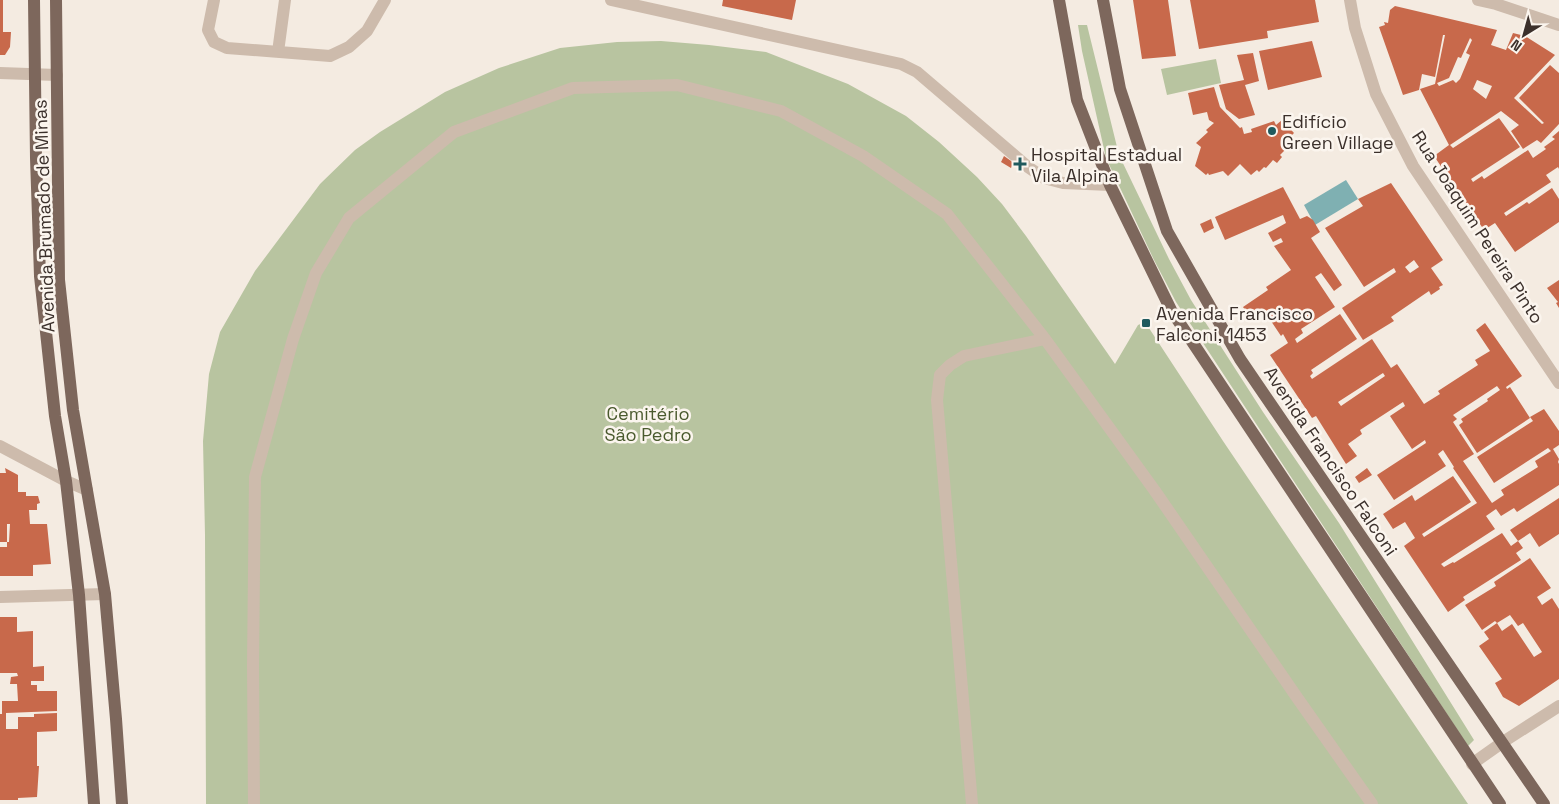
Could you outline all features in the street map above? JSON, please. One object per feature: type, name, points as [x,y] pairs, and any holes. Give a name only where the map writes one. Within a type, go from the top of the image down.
[{"type":"main road","name":"Avenida Brumado de Minas","points":[[34,0],[40,276],[55,416],[66,482],[80,595],[94,804]]},
{"type":"main road","name":"Avenida Brumado de Minas","points":[[56,0],[59,280],[68,375],[105,594],[122,804]]},
{"type":"main road","points":[[1059,0],[1077,100],[1110,184],[1171,310],[1500,804]]},
{"type":"main road","name":"Avenida Francisco Falconi","points":[[1103,0],[1120,89],[1167,231],[1240,359],[1544,804]]},
{"type":"street","points":[[214,0],[208,30],[214,42],[227,48],[330,56],[350,47],[367,31],[385,0]]},
{"type":"street","points":[[278,52],[285,0]]},
{"type":"street","points":[[611,0],[901,64],[917,72],[1028,167],[1044,178],[1063,183],[1110,184]]},
{"type":"street","name":"Rua Joaquim Pereira Pinto","points":[[1350,0],[1355,28],[1376,94],[1414,166],[1559,383]]},
{"type":"street","points":[[1478,0],[1559,25]]},
{"type":"street","points":[[0,73],[57,75]]},
{"type":"street","points":[[254,804],[252,665],[255,477],[292,339],[316,272],[349,218],[454,132],[573,88],[677,85],[781,111],[863,156],[947,214],[1045,338],[1155,491],[1372,804]]},
{"type":"street","points":[[972,804],[937,400],[940,375],[950,365],[964,356],[1045,338]]},
{"type":"street","points":[[0,446],[66,482],[87,490]]},
{"type":"street","points":[[0,597],[105,594]]},
{"type":"street","points":[[1472,764],[1559,706]]},
{"type":"green space","points":[[1078,25],[1087,25],[1119,155],[1191,300],[1263,412],[1339,523],[1474,740],[1468,746],[1176,302],[1106,158]]},
{"type":"green space","name":"Cemitério São Pedro","points":[[661,41],[766,52],[848,84],[906,116],[939,142],[977,177],[1002,204],[1115,364],[1138,325],[1145,322],[1468,804],[206,804],[203,441],[209,374],[220,332],[255,271],[320,184],[355,150],[380,132],[445,92],[499,68],[560,48],[617,42]]},
{"type":"green space","points":[[1216,59],[1221,83],[1167,95],[1161,69]]},
{"type":"water","points":[[1346,180],[1358,199],[1315,225],[1304,205]]},
{"type":"building","points":[[0,0],[3,0],[3,32],[11,32],[10,47],[5,55],[0,55]]},
{"type":"building","points":[[723,0],[796,0],[792,20],[722,6]]},
{"type":"building","points":[[1133,0],[1168,0],[1176,56],[1142,59]]},
{"type":"building","points":[[1190,0],[1315,0],[1319,22],[1267,31],[1268,38],[1199,49]]},
{"type":"building","points":[[1395,6],[1497,30],[1491,45],[1506,50],[1513,33],[1525,36],[1555,55],[1514,98],[1542,124],[1544,123],[1519,98],[1550,65],[1559,73],[1559,124],[1541,143],[1537,140],[1523,149],[1511,131],[1519,125],[1501,111],[1450,145],[1453,148],[1499,118],[1520,147],[1471,179],[1473,182],[1482,176],[1484,179],[1528,150],[1533,158],[1546,149],[1544,147],[1555,139],[1552,137],[1559,131],[1559,169],[1558,167],[1546,175],[1551,182],[1504,213],[1506,216],[1527,202],[1529,204],[1552,188],[1559,199],[1559,222],[1515,252],[1495,223],[1484,230],[1434,156],[1449,145],[1420,89],[1435,84],[1445,35],[1443,35],[1435,77],[1422,74],[1419,90],[1403,95],[1379,27],[1385,25],[1384,22],[1388,23],[1390,10]],"holes":[[[1470,38],[1472,40],[1466,53],[1470,55],[1460,79],[1456,83],[1453,80],[1439,86],[1437,83],[1449,78],[1458,57],[1461,58]],[[1477,80],[1492,86],[1486,99],[1473,89]]]},
{"type":"building","points":[[1312,41],[1322,77],[1268,90],[1259,51]]},
{"type":"building","points":[[1253,53],[1259,81],[1245,85],[1255,115],[1239,119],[1226,109],[1219,85],[1244,80],[1237,55]]},
{"type":"building","name":"Edifício Green Village","points":[[1214,87],[1220,107],[1240,128],[1242,127],[1244,134],[1252,132],[1251,129],[1274,121],[1276,125],[1282,120],[1294,133],[1285,142],[1288,147],[1280,155],[1282,157],[1277,163],[1273,160],[1266,168],[1264,167],[1259,172],[1257,170],[1251,175],[1240,164],[1228,176],[1223,171],[1206,175],[1195,166],[1201,147],[1196,143],[1208,132],[1206,130],[1214,123],[1209,120],[1207,112],[1193,115],[1188,93]]},
{"type":"building","points":[[1004,156],[1014,163],[1011,168],[1001,162]]},
{"type":"building","points":[[1391,183],[1443,260],[1431,268],[1443,285],[1439,287],[1440,289],[1431,295],[1429,291],[1391,317],[1394,321],[1363,340],[1342,308],[1396,272],[1394,268],[1364,287],[1325,228],[1363,206],[1358,199]],"holes":[[[1414,260],[1419,267],[1410,273],[1405,267]]]},
{"type":"building","points":[[1283,187],[1300,219],[1307,216],[1313,220],[1320,232],[1311,238],[1342,285],[1334,291],[1321,273],[1315,277],[1335,307],[1301,329],[1303,333],[1295,339],[1297,343],[1340,314],[1357,339],[1311,370],[1313,373],[1310,376],[1312,379],[1372,339],[1391,368],[1397,364],[1424,404],[1440,394],[1438,391],[1478,365],[1475,360],[1490,351],[1476,330],[1485,323],[1522,376],[1506,387],[1507,389],[1510,387],[1530,418],[1477,453],[1459,425],[1463,422],[1461,419],[1488,401],[1487,399],[1500,390],[1497,386],[1453,415],[1457,419],[1453,422],[1474,454],[1463,461],[1492,503],[1504,495],[1501,490],[1538,467],[1535,461],[1551,451],[1548,448],[1494,483],[1477,457],[1533,421],[1530,417],[1544,409],[1559,431],[1559,445],[1553,449],[1559,459],[1559,485],[1517,512],[1514,508],[1501,516],[1496,509],[1486,516],[1495,529],[1441,564],[1444,567],[1454,563],[1502,533],[1511,546],[1518,541],[1523,548],[1516,553],[1521,560],[1463,597],[1465,600],[1448,612],[1404,546],[1415,538],[1405,522],[1393,529],[1383,514],[1412,495],[1415,501],[1453,476],[1471,502],[1422,534],[1424,537],[1477,503],[1443,450],[1438,454],[1446,466],[1394,500],[1377,475],[1426,443],[1425,440],[1412,449],[1390,416],[1405,406],[1403,402],[1360,430],[1362,434],[1348,444],[1357,456],[1346,464],[1316,416],[1312,418],[1270,355],[1288,343],[1283,334],[1281,336],[1267,315],[1269,314],[1266,310],[1251,319],[1243,307],[1268,290],[1266,287],[1291,270],[1274,246],[1283,242],[1281,238],[1273,242],[1268,233],[1286,223],[1283,215],[1225,240],[1215,217]],"holes":[[[1383,373],[1385,376],[1341,406],[1338,402]]]},
{"type":"building","points":[[1211,219],[1214,228],[1204,233],[1200,224]]},
{"type":"building","points":[[1559,280],[1559,308],[1556,303],[1558,302],[1547,288]]},
{"type":"building","points":[[5,468],[18,475],[18,492],[26,492],[26,496],[38,496],[40,503],[37,504],[37,510],[29,510],[30,524],[47,524],[51,564],[33,565],[33,576],[0,576],[0,547],[7,547],[7,542],[0,542],[0,473],[6,473]],"holes":[[[7,524],[10,524],[9,542],[7,542]]]},
{"type":"building","points":[[1367,468],[1372,475],[1359,483],[1355,477]]},
{"type":"building","points":[[1559,498],[1559,534],[1539,547],[1530,533],[1518,541],[1510,530]]},
{"type":"building","points":[[1530,558],[1551,588],[1537,597],[1542,605],[1552,598],[1559,609],[1559,679],[1519,706],[1503,697],[1495,683],[1502,679],[1479,646],[1489,639],[1484,632],[1497,623],[1495,621],[1482,630],[1465,605],[1496,586],[1494,582]],"holes":[[[1510,615],[1518,626],[1523,623],[1542,652],[1534,657],[1512,624],[1502,631],[1497,623]]]},
{"type":"building","points":[[0,617],[17,617],[17,632],[33,631],[33,667],[44,666],[44,681],[31,681],[31,685],[37,685],[37,691],[57,691],[57,711],[6,713],[6,729],[18,729],[18,717],[34,717],[34,714],[57,713],[57,731],[37,732],[37,766],[39,766],[37,797],[18,798],[18,800],[0,800],[0,714],[2,714],[2,701],[18,701],[17,684],[10,684],[11,677],[18,676],[17,673],[0,673]]},
{"type":"place","name":"Edifício Green Village","points":[[1272,131]]},
{"type":"place","name":"Hospital Estadual Vila Alpina","points":[[1020,164]]},
{"type":"place","name":"Avenida Francisco Falconi, 1453","points":[[1146,323]]}]
